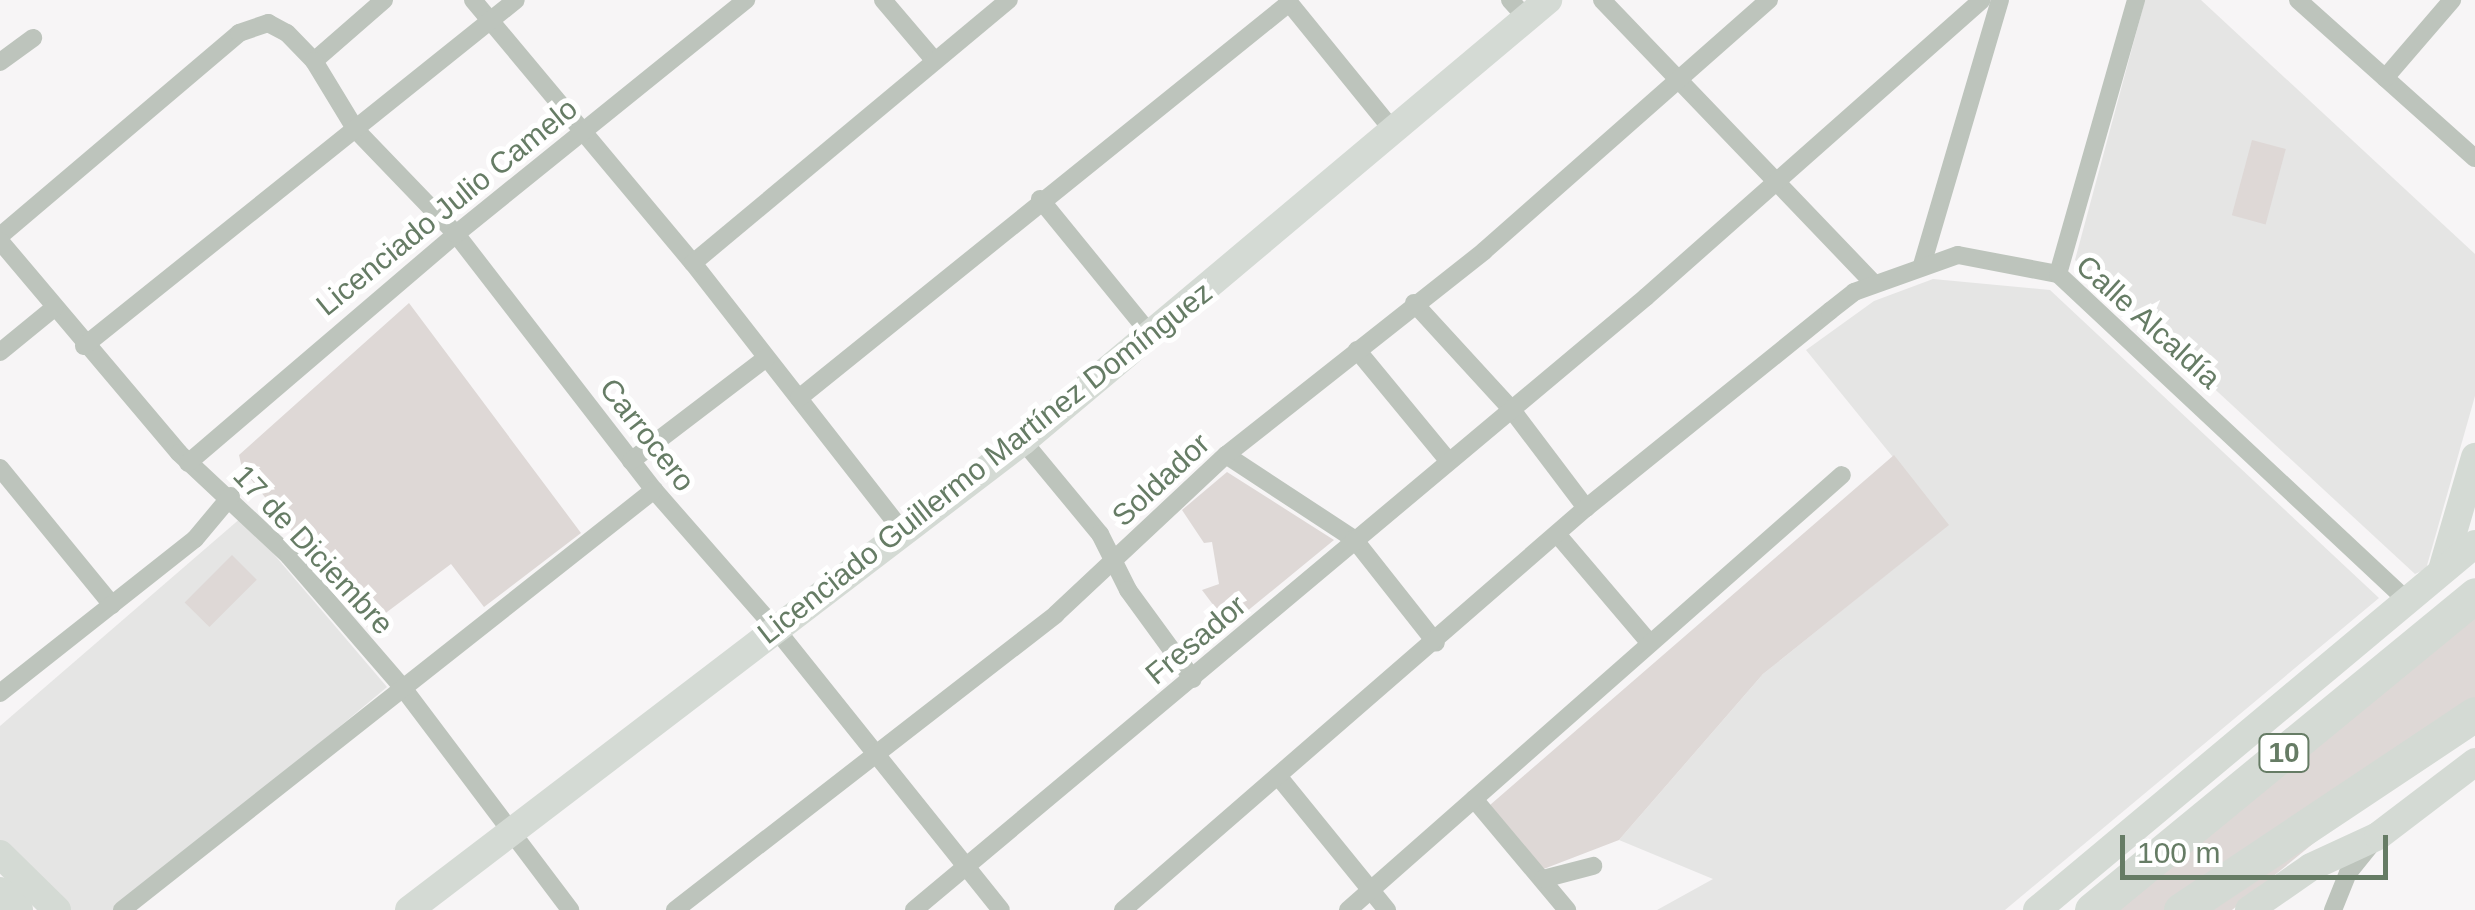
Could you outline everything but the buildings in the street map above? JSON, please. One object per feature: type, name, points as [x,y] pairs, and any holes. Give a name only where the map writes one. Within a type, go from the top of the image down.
[{"type":"highway","name":"10","points":[[2092,910],[2475,595]]},
{"type":"highway","name":"10","points":[[2181,910],[2475,714]]},
{"type":"street","points":[[314,61],[384,0]]},
{"type":"street","points":[[473,0],[694,263],[904,533]]},
{"type":"street","points":[[84,346],[516,0]]},
{"type":"street","name":"Licenciado Julio Camelo","points":[[188,463],[456,234],[746,0]]},
{"type":"street","points":[[883,0],[934,60]]},
{"type":"street","points":[[694,263],[1009,0]]},
{"type":"street","name":"Licenciado Guillermo Martínez Domínguez","points":[[409,910],[1023,441],[1395,133],[1518,10],[1548,0]]},
{"type":"street","points":[[1602,0],[1874,284]]},
{"type":"street","name":"Soldador","points":[[675,910],[1115,560],[1226,455],[1679,84],[1769,0]]},
{"type":"street","name":"Fresador","points":[[914,910],[1778,184],[1982,0]]},
{"type":"street","points":[[1922,265],[2000,0]]},
{"type":"street","points":[[2058,274],[2136,0]]},
{"type":"street","points":[[2298,0],[2475,158]]},
{"type":"street","points":[[2385,78],[2452,0]]},
{"type":"street","points":[[798,398],[1288,2],[1395,133]]},
{"type":"street","name":"Carrocero","points":[[0,238],[238,33],[268,23],[314,61],[356,130],[456,234],[654,490],[775,628],[1001,910]]},
{"type":"street","points":[[0,62],[33,38]]},
{"type":"street","points":[[1040,199],[1152,335]]},
{"type":"street","name":"17 de Diciembre","points":[[0,238],[84,346],[188,463],[231,496],[403,688],[570,910]]},
{"type":"street","name":"Calle Alcaldía","points":[[1123,910],[1436,643],[1586,508],[1842,302],[1874,284],[1958,255],[2058,274],[2409,603]]},
{"type":"street","points":[[1414,303],[1512,410],[1586,508]]},
{"type":"street","points":[[0,352],[54,308]]},
{"type":"street","points":[[1357,350],[1447,459]]},
{"type":"street","points":[[631,461],[766,358]]},
{"type":"street","points":[[1023,441],[1115,560],[1128,590],[1192,679]]},
{"type":"street","points":[[1226,455],[1354,539],[1436,643]]},
{"type":"street","points":[[2442,570],[2475,456]]},
{"type":"street","points":[[0,468],[112,606]]},
{"type":"street","points":[[1348,910],[1648,641],[1842,475]]},
{"type":"street","points":[[122,910],[654,490]]},
{"type":"street","points":[[0,693],[208,528],[231,496]]},
{"type":"street","points":[[1557,534],[1648,641]]},
{"type":"street","points":[[2037,910],[2475,544]]},
{"type":"street","points":[[2249,910],[2311,867],[2378,836],[2475,762]]},
{"type":"street","points":[[1278,776],[1388,910]]},
{"type":"street","points":[[1474,799],[1568,910]]},
{"type":"street","points":[[2333,910],[2348,873],[2378,836]]},
{"type":"street","points":[[0,854],[57,910]]},
{"type":"street","points":[[1542,879],[1593,866]]},
{"type":"street","points":[[0,890],[19,910]]},
{"type":"shaded area","points":[[2145,0],[2201,0],[2475,254],[2475,396],[2426,569],[2415,574],[2075,260]]},
{"type":"shaded area","points":[[2252,140],[2286,149],[2266,224],[2232,215]]},
{"type":"shaded area","points":[[1933,279],[2050,290],[2379,598],[2005,910],[1657,910],[1713,879],[1619,840],[1763,674],[1948,525],[1806,350],[1874,301]]},
{"type":"shaded area","points":[[409,303],[581,533],[484,607],[451,564],[367,627],[242,468],[239,455]]},
{"type":"shaded area","points":[[1894,455],[1949,525],[1763,674],[1619,840],[1541,870],[1490,805]]},
{"type":"shaded area","points":[[1227,472],[1334,540],[1229,626],[1202,590],[1219,584],[1212,542],[1204,543],[1182,510]]},
{"type":"shaded area","points":[[242,517],[387,687],[121,910],[66,910],[0,841],[0,726]]},
{"type":"shaded area","points":[[232,555],[257,580],[209,627],[185,602]]},
{"type":"shaded area","points":[[2475,580],[2475,711],[2232,910],[2090,910]]}]
